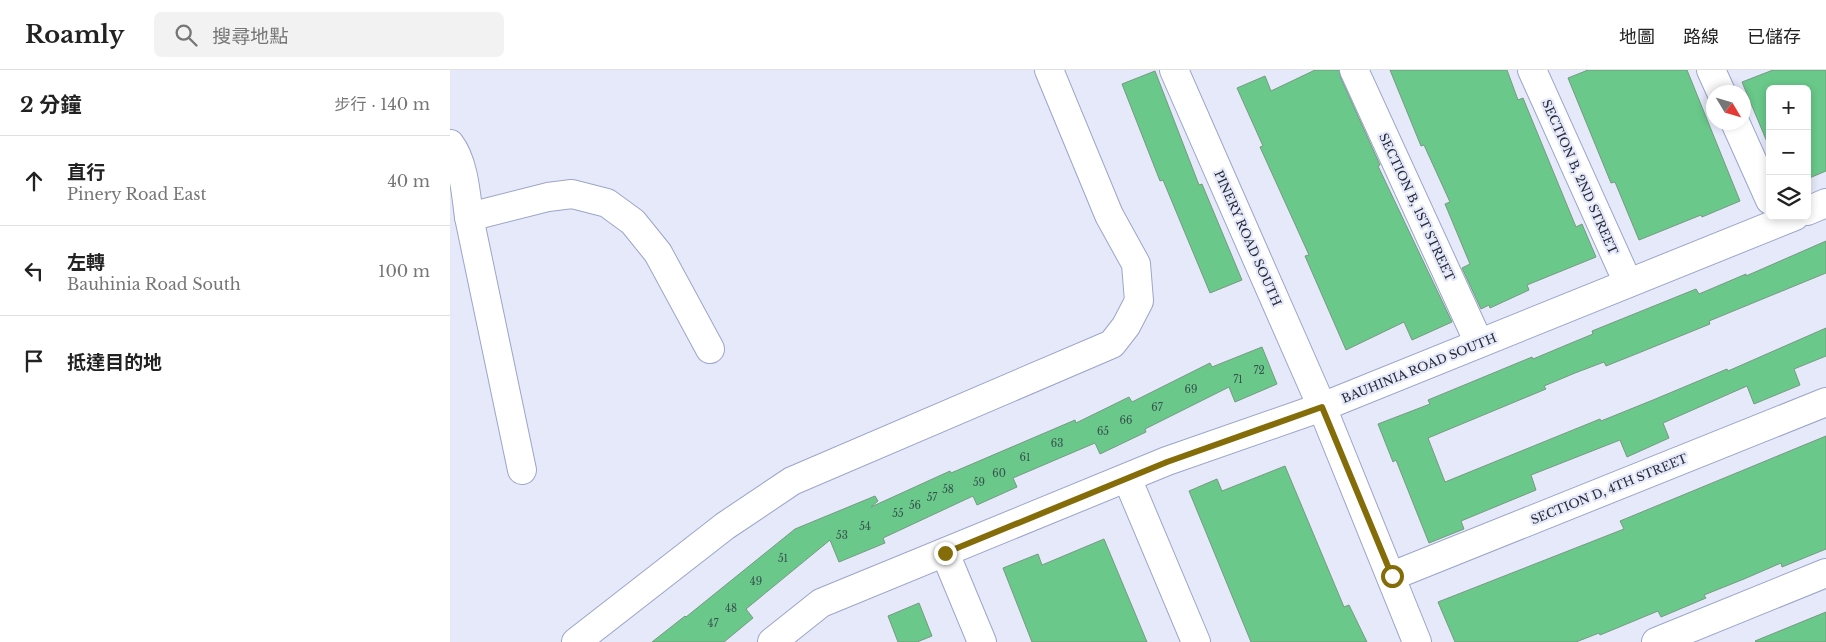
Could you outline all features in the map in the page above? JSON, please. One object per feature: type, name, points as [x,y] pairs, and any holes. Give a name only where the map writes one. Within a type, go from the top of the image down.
[{"type":"street","points":[[576,642],[725,526],[792,481],[1112,344],[1126,326],[1139,301],[1136,264],[1110,215],[1049,70]]},
{"type":"street","name":"PINERY ROAD SOUTH","points":[[1174,70],[1322,407],[1418,642]]},
{"type":"street","name":"SECTION B, 1ST STREET","points":[[1354,70],[1479,343]]},
{"type":"street","name":"SECTION B, 2ND STREET","points":[[1532,70],[1628,283]]},
{"type":"street","points":[[1711,70],[1718,85]]},
{"type":"street","points":[[1739,130],[1766,185]]},
{"type":"street","points":[[450,144],[454,149],[462,174],[469,217],[522,470]]},
{"type":"street","points":[[469,217],[548,197],[572,194],[607,203],[632,222],[658,253],[710,350]]},
{"type":"street","points":[[1811,209],[1826,203]]},
{"type":"street","name":"BAUHINIA ROAD SOUTH","points":[[772,642],[822,604],[1167,462],[1322,407],[1628,283],[1767,220]]},
{"type":"street","name":"SECTION D, 4TH STREET","points":[[1392,576],[1826,402]]},
{"type":"street","points":[[1127,478],[1196,642]]},
{"type":"street","points":[[945,553],[982,642]]},
{"type":"street","points":[[1656,642],[1826,573]]},
{"type":"building","points":[[1315,70],[1339,70],[1380,165],[1378,166],[1452,322],[1412,340],[1404,322],[1346,350],[1305,256],[1309,255],[1260,147],[1263,146],[1237,88],[1265,76],[1271,91]]},
{"type":"building","points":[[1390,70],[1507,70],[1518,100],[1523,98],[1576,227],[1582,224],[1596,257],[1527,285],[1529,290],[1490,308],[1489,305],[1481,309],[1462,268],[1470,264],[1445,204],[1450,202],[1424,145],[1421,146]]},
{"type":"building","points":[[1588,70],[1687,70],[1706,117],[1706,130],[1711,130],[1740,201],[1639,240],[1615,182],[1611,183],[1568,78]]},
{"type":"building","points":[[1773,70],[1826,70],[1826,171],[1811,177],[1811,85],[1766,85],[1766,139],[1751,104],[1751,85],[1743,85],[1742,82]]},
{"type":"building","points":[[1155,71],[1199,185],[1202,184],[1242,280],[1210,293],[1163,180],[1160,181],[1122,84]]},
{"type":"building","points":[[1826,241],[1826,273],[1709,321],[1710,324],[1606,366],[1604,362],[1575,373],[1544,386],[1546,389],[1428,438],[1445,482],[1727,369],[1728,371],[1826,328],[1826,356],[1794,369],[1800,385],[1754,404],[1747,386],[1663,423],[1669,438],[1627,457],[1620,440],[1531,475],[1536,490],[1461,521],[1464,529],[1429,543],[1396,460],[1393,462],[1378,424],[1430,404],[1428,400],[1593,334],[1592,331],[1696,289],[1699,294],[1746,274],[1746,276]]},
{"type":"building","points":[[1262,347],[1277,384],[1235,402],[1229,387],[1145,429],[1146,432],[1100,454],[1095,443],[1013,478],[1017,487],[977,505],[973,496],[883,538],[885,543],[839,562],[830,540],[746,609],[753,618],[724,642],[652,642],[795,529],[875,496],[878,501],[871,507],[950,471],[951,473],[1075,420],[1076,423],[1129,397],[1132,402],[1210,363],[1212,367]]},
{"type":"building","points":[[1826,436],[1826,549],[1782,567],[1781,563],[1704,595],[1706,598],[1661,617],[1658,611],[1600,635],[1599,633],[1576,642],[1455,642],[1438,602],[1624,529],[1620,521]]},
{"type":"building","points":[[1285,466],[1344,607],[1349,605],[1367,642],[1251,642],[1189,491],[1217,479],[1222,491]]},
{"type":"building","points":[[1104,539],[1147,642],[1032,642],[1003,568],[1038,554],[1042,565]]},
{"type":"building","points":[[919,603],[932,636],[917,642],[898,642],[888,616]]},
{"type":"building","points":[[1826,612],[1826,642],[1755,641]]},
{"type":"route","points":[[945,553],[1167,462],[1322,407],[1392,576]]}]
